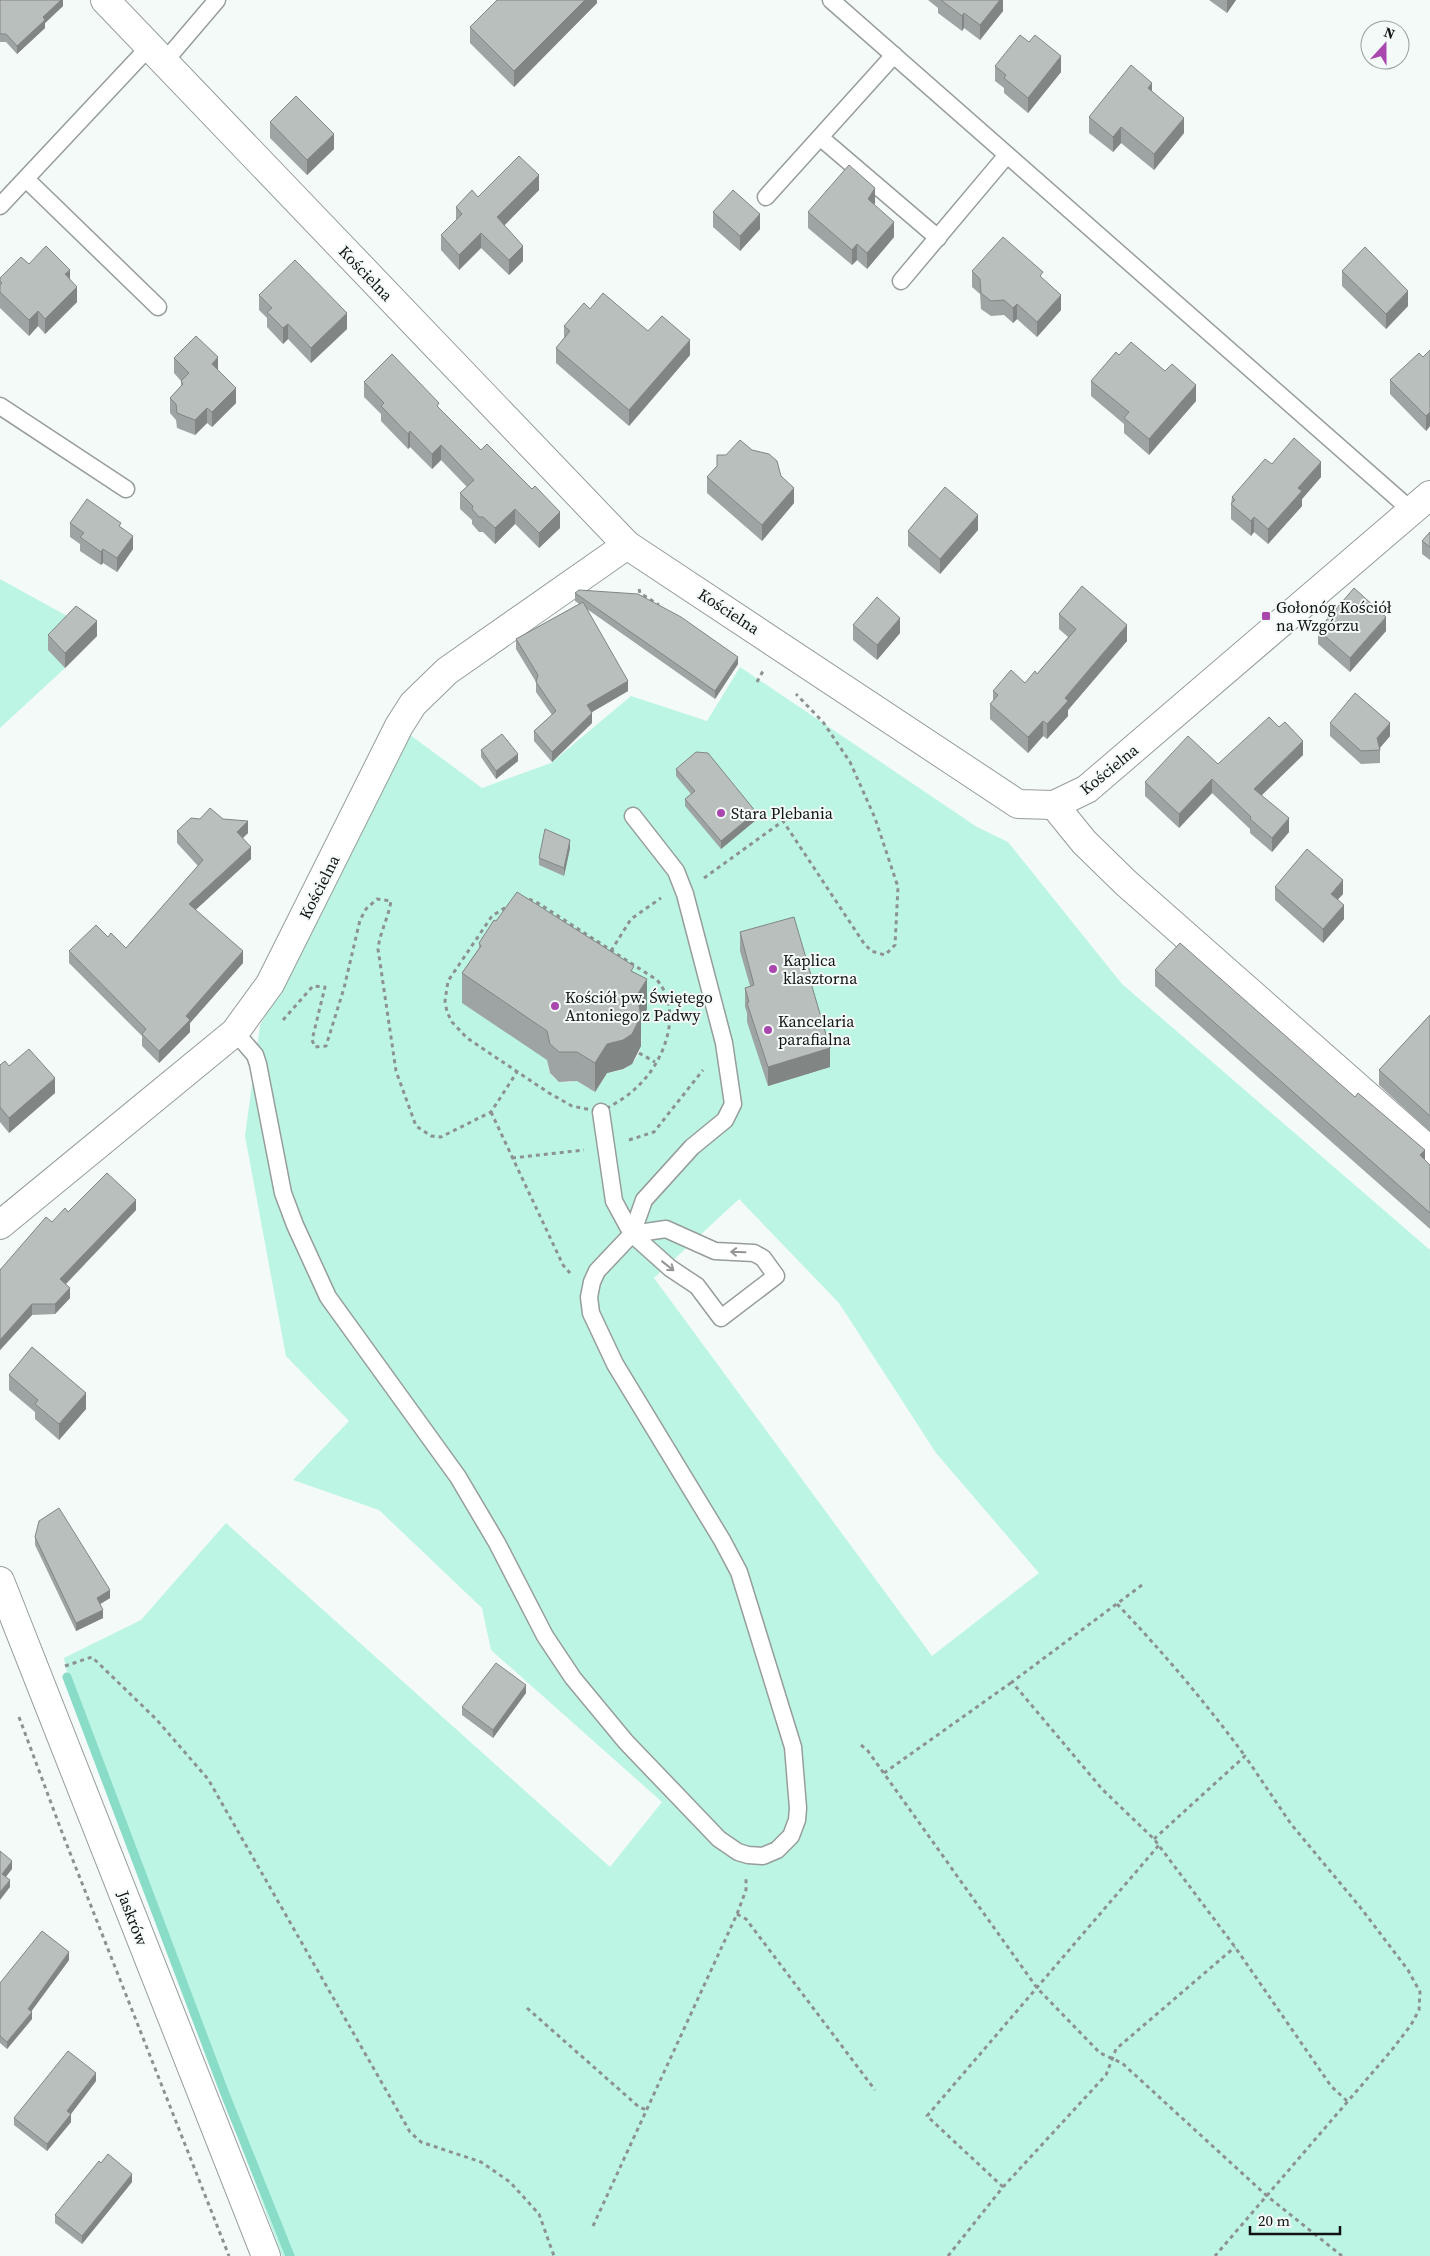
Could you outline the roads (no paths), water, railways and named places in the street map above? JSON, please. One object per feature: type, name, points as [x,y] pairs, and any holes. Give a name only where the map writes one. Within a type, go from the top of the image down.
[{"type":"street","name":"Kościelna","points":[[105,0],[627,545],[778,644],[1005,798],[1018,804],[1030,806],[1054,805],[1087,788],[1421,503]]},
{"type":"street","name":"Kościelna","points":[[0,1225],[235,1032],[270,984],[399,726],[414,704],[447,671],[627,545]]},
{"type":"street","points":[[1054,805],[1084,842],[1126,883],[1430,1151]]},
{"type":"street","name":"Jaskrów","points":[[2,1593],[38,1676],[266,2256]]},
{"type":"lane","points":[[0,206],[157,54],[217,0]]},
{"type":"lane","points":[[831,0],[1007,155],[1421,503]]},
{"type":"lane","points":[[766,197],[894,55]]},
{"type":"lane","points":[[821,138],[938,238]]},
{"type":"lane","points":[[901,281],[1007,155]]},
{"type":"lane","points":[[26,179],[158,307]]},
{"type":"lane","points":[[0,406],[126,489]]},
{"type":"lane","points":[[235,1032],[254,1055],[258,1064],[283,1193],[306,1252],[331,1301],[458,1477],[497,1543],[546,1636],[573,1678],[614,1729],[705,1825],[729,1846],[748,1855],[770,1854],[784,1844],[795,1828],[798,1796],[793,1747],[737,1567],[615,1364],[591,1313],[589,1297],[592,1282],[597,1271],[632,1234],[644,1200],[692,1147],[725,1120],[733,1104],[724,1043],[685,894],[676,871],[632,816]]},
{"type":"lane","points":[[601,1112],[614,1201],[632,1234],[670,1268],[697,1286],[721,1318],[776,1276],[763,1258],[754,1253],[715,1251],[666,1229],[632,1234]]},
{"type":"waterway","points":[[67,1677],[225,2094],[290,2256]]},
{"type":"place","name":"Gołonóg Kościół na Wzgórzu","points":[[1266,616]]},
{"type":"place","name":"Stara Plebania","points":[[721,813]]},
{"type":"place","name":"Kaplica klasztorna","points":[[773,969]]},
{"type":"place","name":"Kościół pw. Świętego Antoniego z Padwy","points":[[555,1006]]},
{"type":"place","name":"Kancelaria parafialna","points":[[768,1030]]}]
